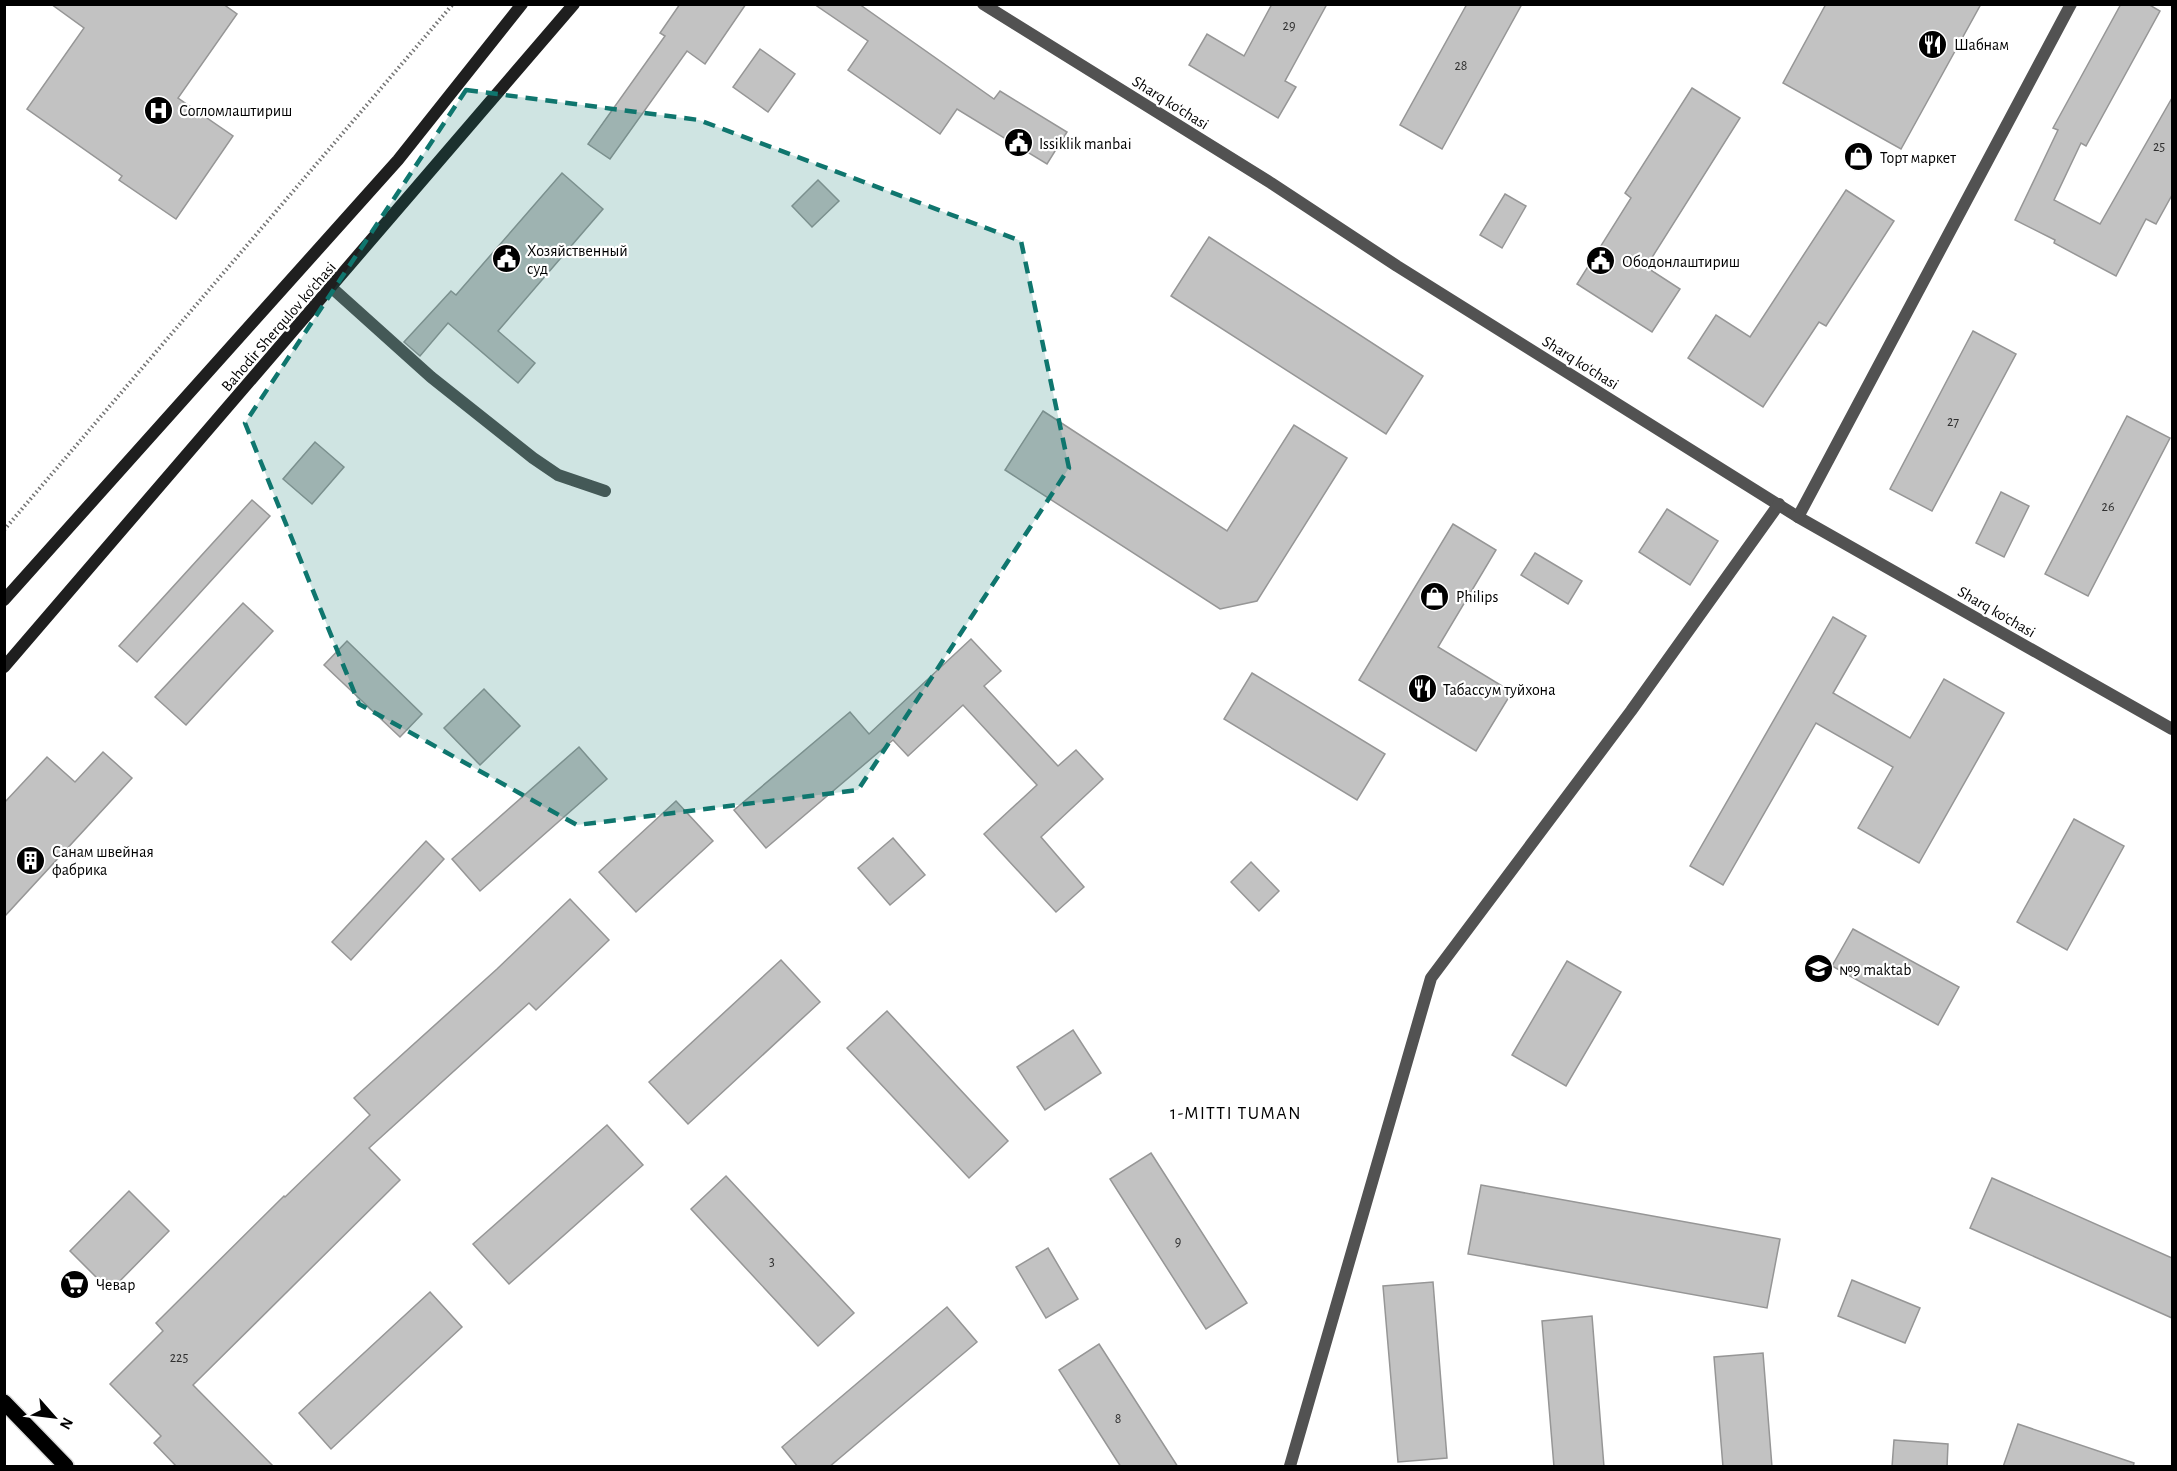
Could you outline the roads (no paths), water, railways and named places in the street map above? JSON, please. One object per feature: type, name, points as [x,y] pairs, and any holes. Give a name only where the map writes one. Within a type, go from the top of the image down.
[{"type":"main road","name":"Bahodir Sherqulov ko‘chasi","points":[[4,600],[398,160],[522,4]]},
{"type":"main road","name":"Bahodir Sherqulov ko‘chasi","points":[[4,667],[574,4]]},
{"type":"main road","points":[[4,1402],[66,1467]]},
{"type":"street","name":"Sharq ko‘chasi","points":[[983,4],[1271,183],[1406,272],[1798,517],[2172,729]]},
{"type":"street","points":[[1798,517],[2071,4]]},
{"type":"street","points":[[332,288],[432,377],[533,458],[558,475],[604,491]]},
{"type":"street","points":[[1290,1467],[1431,978],[1631,711],[1779,504]]},
{"type":"place","name":"Шабнам","points":[[1933,44]]},
{"type":"place","name":"Согломлаштириш","points":[[158,110]]},
{"type":"place","name":"Issiklik manbai","points":[[1018,143]]},
{"type":"place","name":"Торт маркет","points":[[1859,157]]},
{"type":"place","name":"Хозяйственный суд","points":[[506,259]]},
{"type":"place","name":"Ободонлаштириш","points":[[1601,261]]},
{"type":"place","name":"Philips","points":[[1435,596]]},
{"type":"place","name":"Табассум туйхона","points":[[1422,689]]},
{"type":"place","name":"Санам швейная фабрика","points":[[31,860]]},
{"type":"place","name":"№9 maktab","points":[[1818,969]]},
{"type":"place","name":"Чевар","points":[[75,1284]]},
{"type":"district","name":"1-MITTI TUMAN","points":[[1236,1113]]}]
